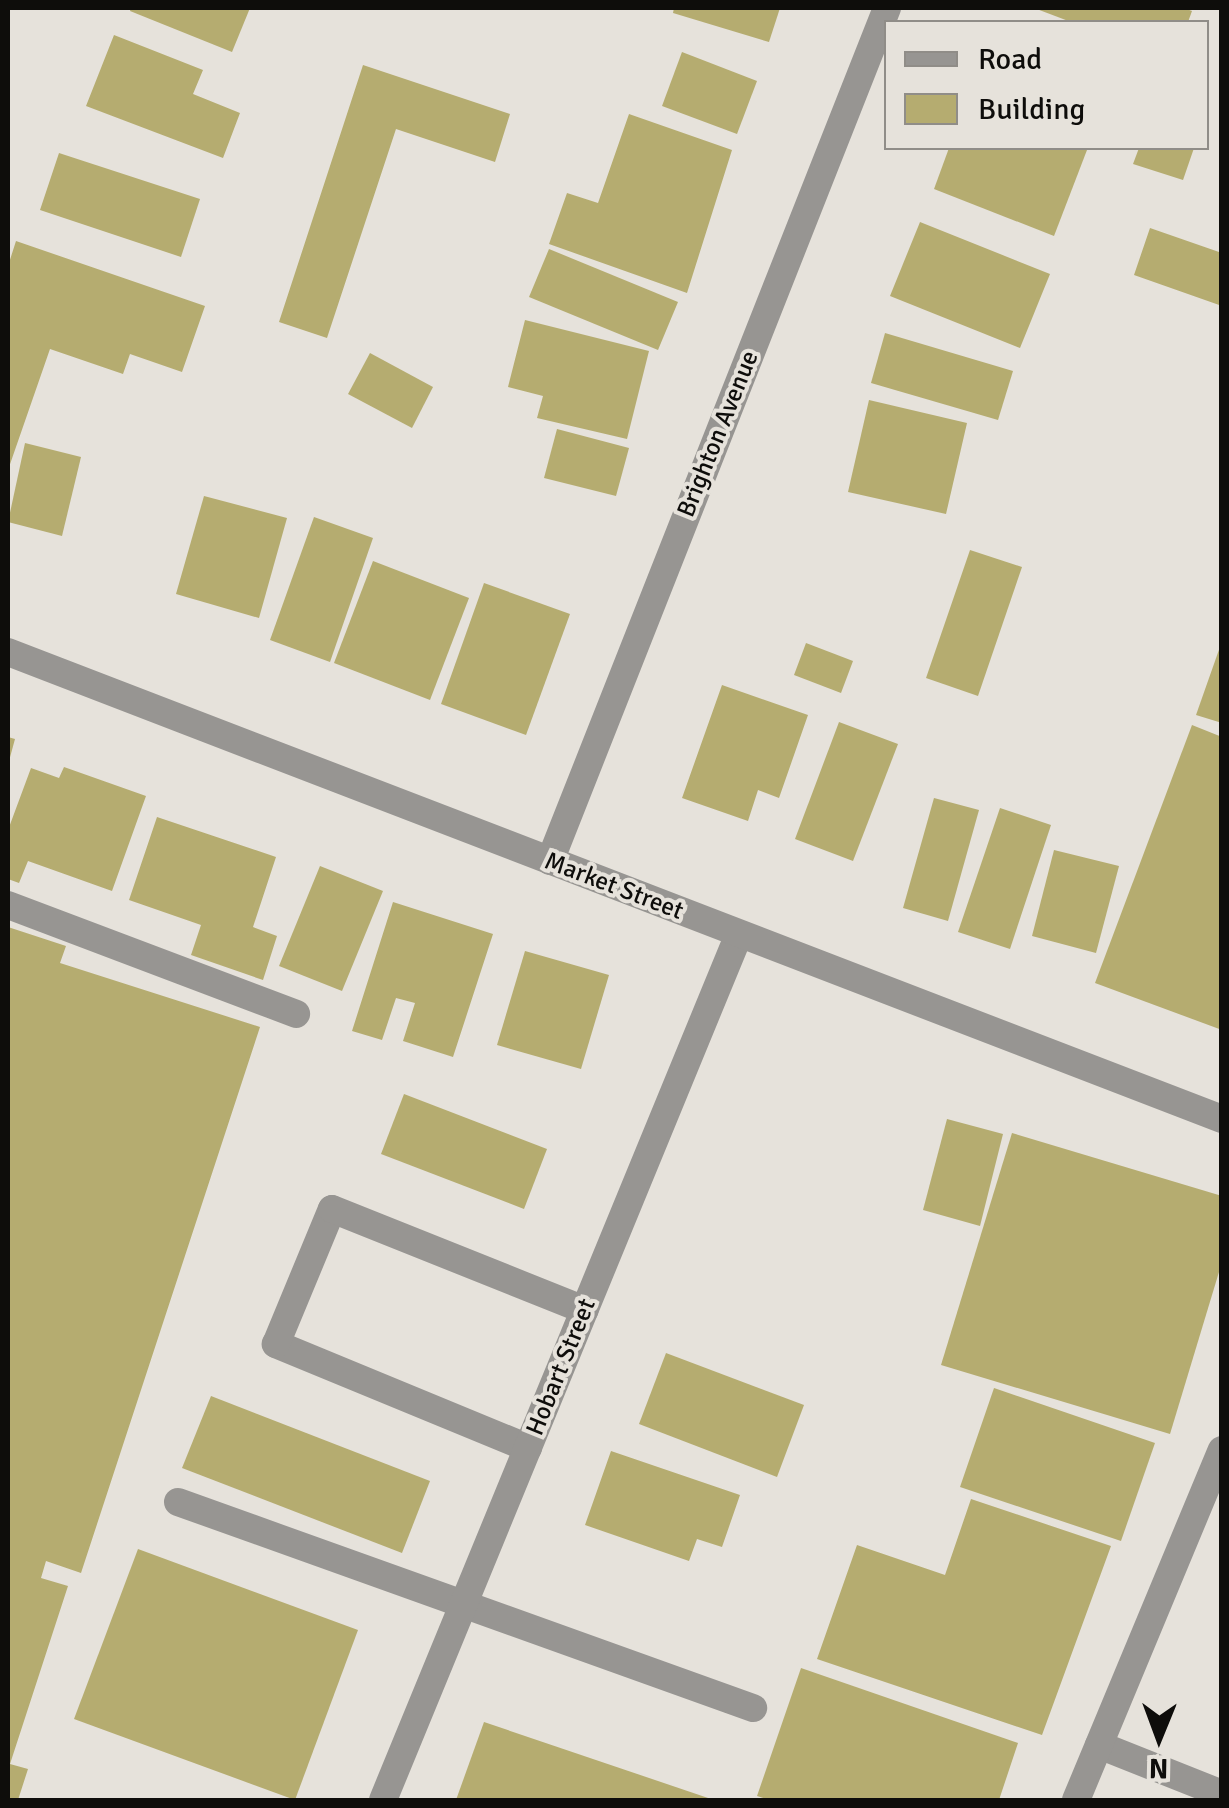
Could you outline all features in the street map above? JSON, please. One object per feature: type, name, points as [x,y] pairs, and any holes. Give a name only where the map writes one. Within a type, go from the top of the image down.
[{"type":"street","name":"Brighton Avenue","points":[[550,861],[887,8]]},
{"type":"street","name":"Market Street","points":[[8,652],[1222,1119]]},
{"type":"street","points":[[8,905],[296,1014]]},
{"type":"street","name":"Hobart Street","points":[[383,1800],[739,934]]},
{"type":"street","points":[[528,1448],[276,1344],[332,1209],[584,1310]]},
{"type":"street","points":[[1076,1800],[1222,1450]]},
{"type":"street","points":[[178,1502],[753,1708]]},
{"type":"street","points":[[1099,1745],[1222,1794]]},
{"type":"building","points":[[250,8],[232,52],[130,11]]},
{"type":"building","points":[[674,8],[780,8],[769,42],[673,13]]},
{"type":"building","points":[[1034,8],[1192,11],[1189,20],[1066,20]]},
{"type":"building","points":[[114,35],[203,70],[193,94],[240,113],[223,158],[86,106]]},
{"type":"building","points":[[682,52],[757,81],[737,134],[662,106]]},
{"type":"building","points":[[363,65],[510,114],[495,162],[396,129],[327,338],[279,322]]},
{"type":"building","points":[[629,114],[732,150],[687,293],[549,244],[567,193],[598,203]]},
{"type":"building","points":[[948,150],[1087,150],[1054,236],[934,189]]},
{"type":"building","points":[[1138,150],[1193,150],[1183,180],[1133,164]]},
{"type":"building","points":[[59,153],[200,199],[181,257],[40,210]]},
{"type":"building","points":[[920,222],[1050,274],[1020,348],[890,296]]},
{"type":"building","points":[[1150,228],[1219,252],[1222,245],[1222,306],[1134,275]]},
{"type":"building","points":[[16,241],[205,306],[182,372],[130,354],[123,374],[50,349],[8,470],[8,266]]},
{"type":"building","points":[[549,249],[678,302],[658,350],[529,297]]},
{"type":"building","points":[[525,320],[649,351],[627,439],[537,418],[543,396],[508,387]]},
{"type":"building","points":[[885,333],[1013,371],[998,420],[871,383]]},
{"type":"building","points":[[370,353],[433,387],[412,428],[348,394]]},
{"type":"building","points":[[869,400],[967,423],[946,514],[848,492]]},
{"type":"building","points":[[557,429],[629,448],[616,496],[544,478]]},
{"type":"building","points":[[25,443],[81,457],[62,536],[8,522]]},
{"type":"building","points":[[204,496],[287,518],[259,618],[176,594]]},
{"type":"building","points":[[314,517],[373,538],[330,662],[270,640]]},
{"type":"building","points":[[970,550],[1022,567],[978,696],[926,678]]},
{"type":"building","points":[[373,561],[469,598],[430,700],[334,663]]},
{"type":"building","points":[[484,583],[570,614],[526,735],[441,704]]},
{"type":"building","points":[[806,643],[853,661],[841,693],[794,675]]},
{"type":"building","points":[[1222,644],[1222,723],[1196,715]]},
{"type":"building","points":[[722,685],[808,715],[779,798],[758,790],[748,821],[682,798]]},
{"type":"building","points":[[839,722],[898,744],[853,861],[795,839]]},
{"type":"building","points":[[1192,725],[1222,737],[1222,1030],[1095,983]]},
{"type":"building","points":[[8,737],[15,739],[9,761],[8,761]]},
{"type":"building","points":[[64,767],[146,796],[112,891],[28,861],[19,883],[8,879],[8,830],[31,768],[59,778]]},
{"type":"building","points":[[934,798],[979,810],[948,921],[903,908]]},
{"type":"building","points":[[1000,808],[1051,825],[1010,949],[958,932]]},
{"type":"building","points":[[157,817],[276,857],[253,927],[277,936],[263,980],[191,955],[201,925],[129,900]]},
{"type":"building","points":[[1054,850],[1119,866],[1096,953],[1032,936]]},
{"type":"building","points":[[320,866],[383,891],[342,991],[279,966]]},
{"type":"building","points":[[393,902],[493,934],[453,1057],[403,1041],[415,1003],[396,998],[382,1040],[352,1031]]},
{"type":"building","points":[[8,927],[66,946],[60,963],[260,1027],[81,1573],[46,1561],[41,1578],[68,1586],[10,1764],[28,1769],[18,1800],[8,1800]]},
{"type":"building","points":[[525,951],[609,975],[581,1069],[497,1045]]},
{"type":"building","points":[[404,1094],[547,1149],[524,1209],[381,1154]]},
{"type":"building","points":[[947,1119],[1003,1134],[980,1226],[923,1210]]},
{"type":"building","points":[[1012,1133],[1222,1196],[1222,1262],[1170,1434],[941,1365]]},
{"type":"building","points":[[666,1353],[804,1405],[777,1477],[639,1424]]},
{"type":"building","points":[[994,1388],[1155,1443],[1121,1541],[960,1487]]},
{"type":"building","points":[[211,1396],[430,1481],[402,1553],[182,1468]]},
{"type":"building","points":[[611,1451],[740,1495],[722,1547],[697,1539],[689,1561],[585,1525]]},
{"type":"building","points":[[971,1499],[1111,1546],[1042,1735],[817,1659],[857,1545],[945,1575]]},
{"type":"building","points":[[138,1549],[358,1630],[295,1800],[74,1719]]},
{"type":"building","points":[[801,1668],[1018,1743],[999,1800],[769,1800],[757,1796]]},
{"type":"building","points":[[484,1722],[714,1800],[456,1800]]}]
